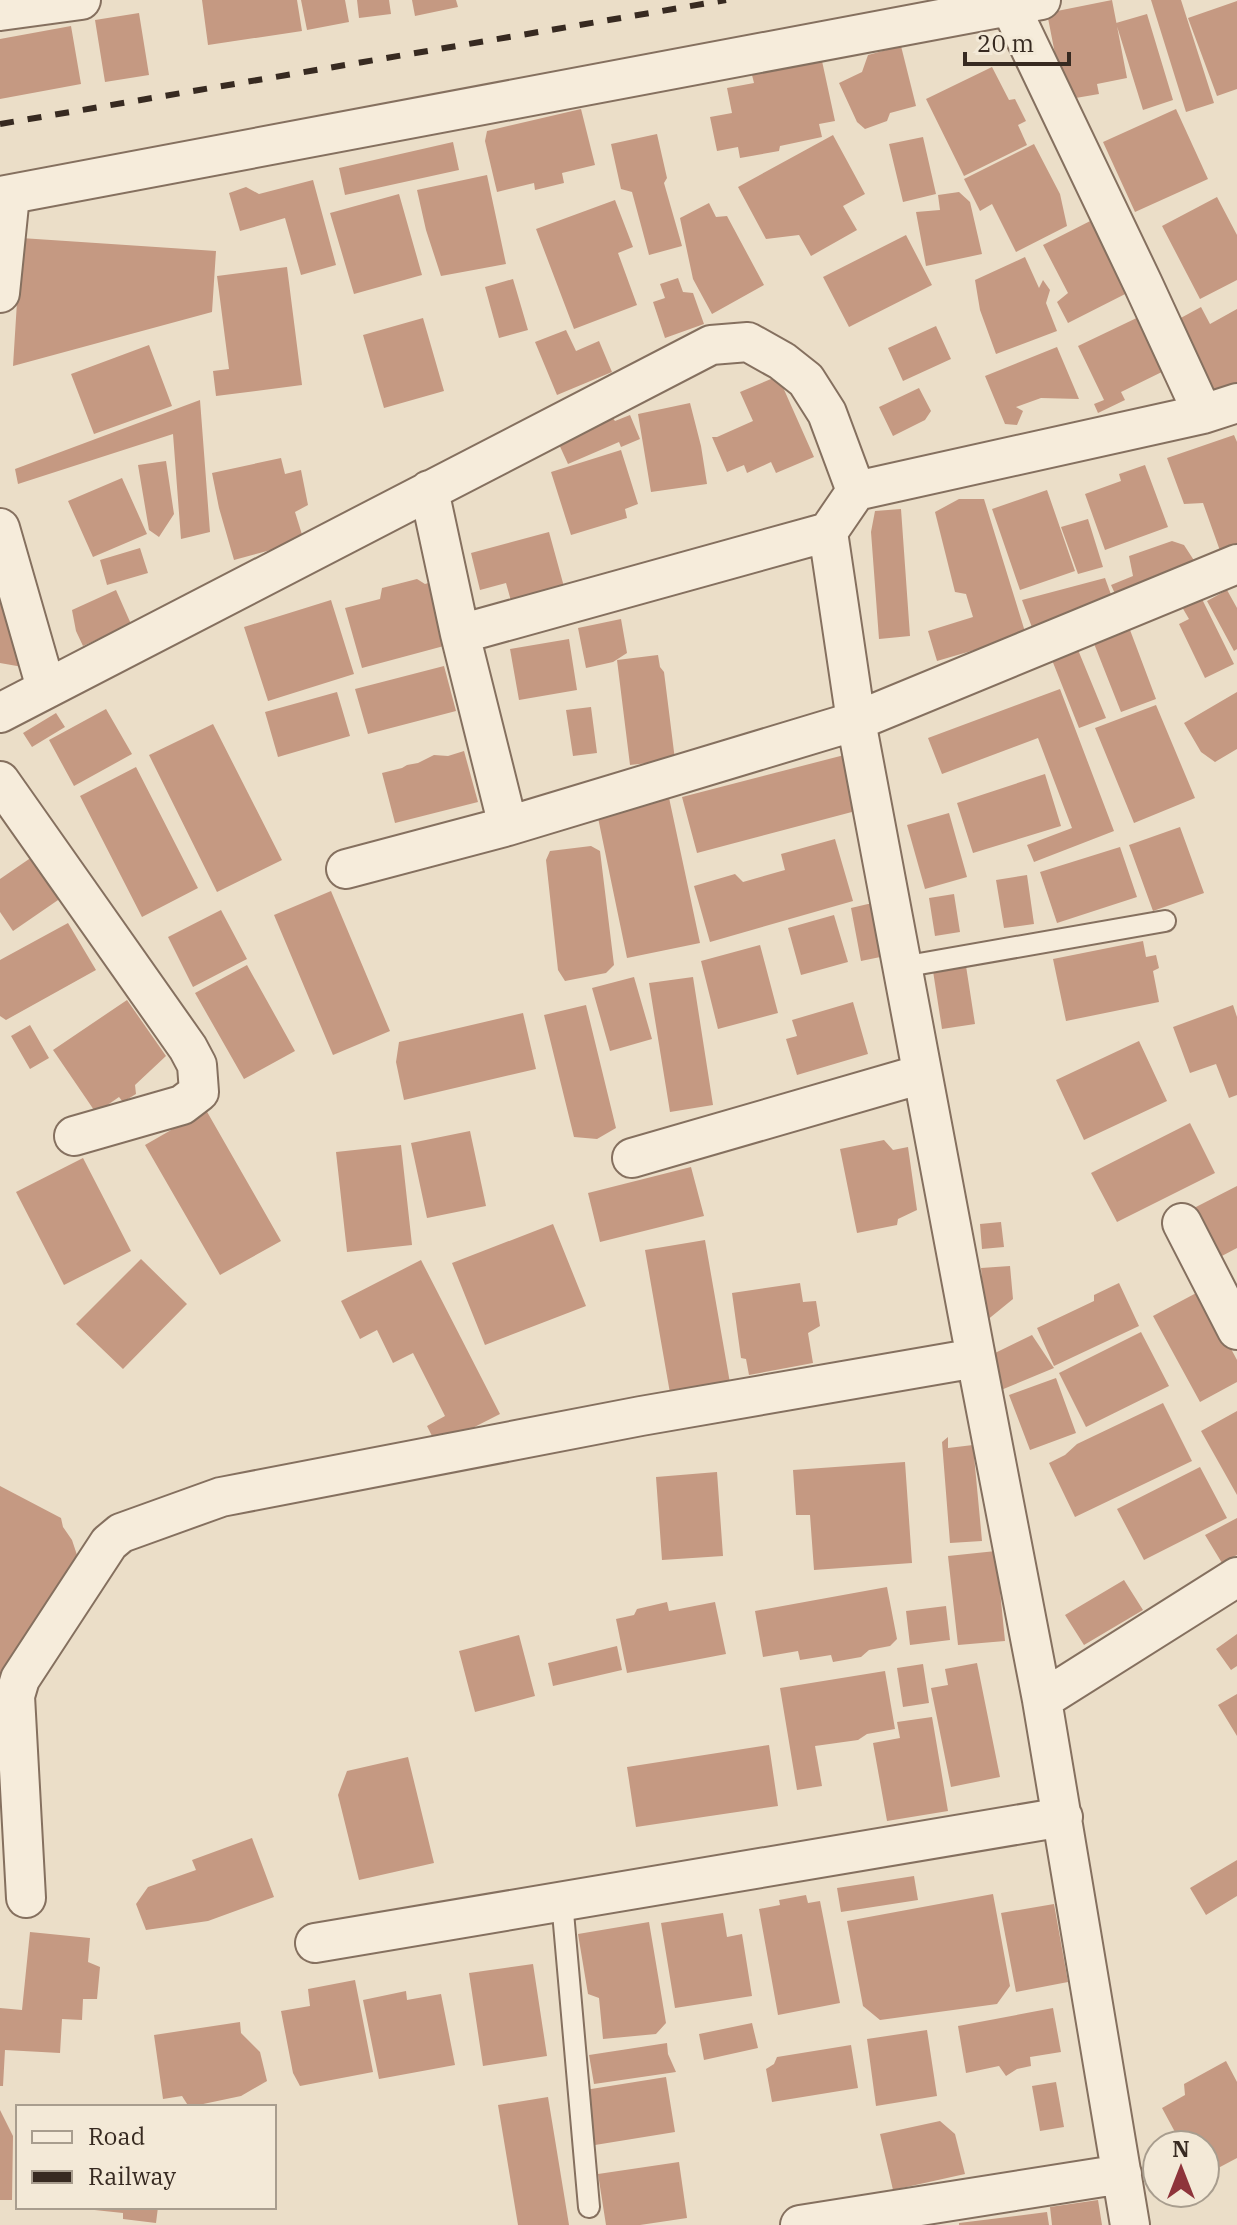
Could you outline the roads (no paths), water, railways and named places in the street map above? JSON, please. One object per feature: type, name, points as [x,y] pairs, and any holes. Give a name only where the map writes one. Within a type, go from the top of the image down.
[{"type":"street","points":[[0,11],[81,0]]},
{"type":"street","points":[[0,293],[5,196],[1026,3],[1137,271],[1220,408],[856,491],[828,532],[460,634]]},
{"type":"street","points":[[0,713],[711,345],[748,342],[782,361],[806,380],[827,413],[856,491]]},
{"type":"street","points":[[429,490],[460,634],[508,826]]},
{"type":"street","points":[[0,528],[46,688]]},
{"type":"street","points":[[828,532],[856,721],[1063,1817],[1130,2225]]},
{"type":"street","points":[[346,869],[508,826],[856,721],[1237,564]]},
{"type":"street","points":[[0,781],[197,1065],[199,1092],[182,1105],[74,1136]]},
{"type":"street","points":[[632,1158],[922,1074]]},
{"type":"street","points":[[1182,1223],[1237,1330]]},
{"type":"street","points":[[26,1898],[15,1696],[20,1679],[109,1543],[121,1533],[221,1497],[641,1416],[976,1358]]},
{"type":"street","points":[[1042,1700],[1237,1577]]},
{"type":"street","points":[[315,1943],[1063,1817]]},
{"type":"street","points":[[800,2225],[1122,2174]]},
{"type":"lane","points":[[902,967],[1165,921]]},
{"type":"lane","points":[[562,1901],[589,2207]]},
{"type":"railway","points":[[0,124],[726,0]]}]
